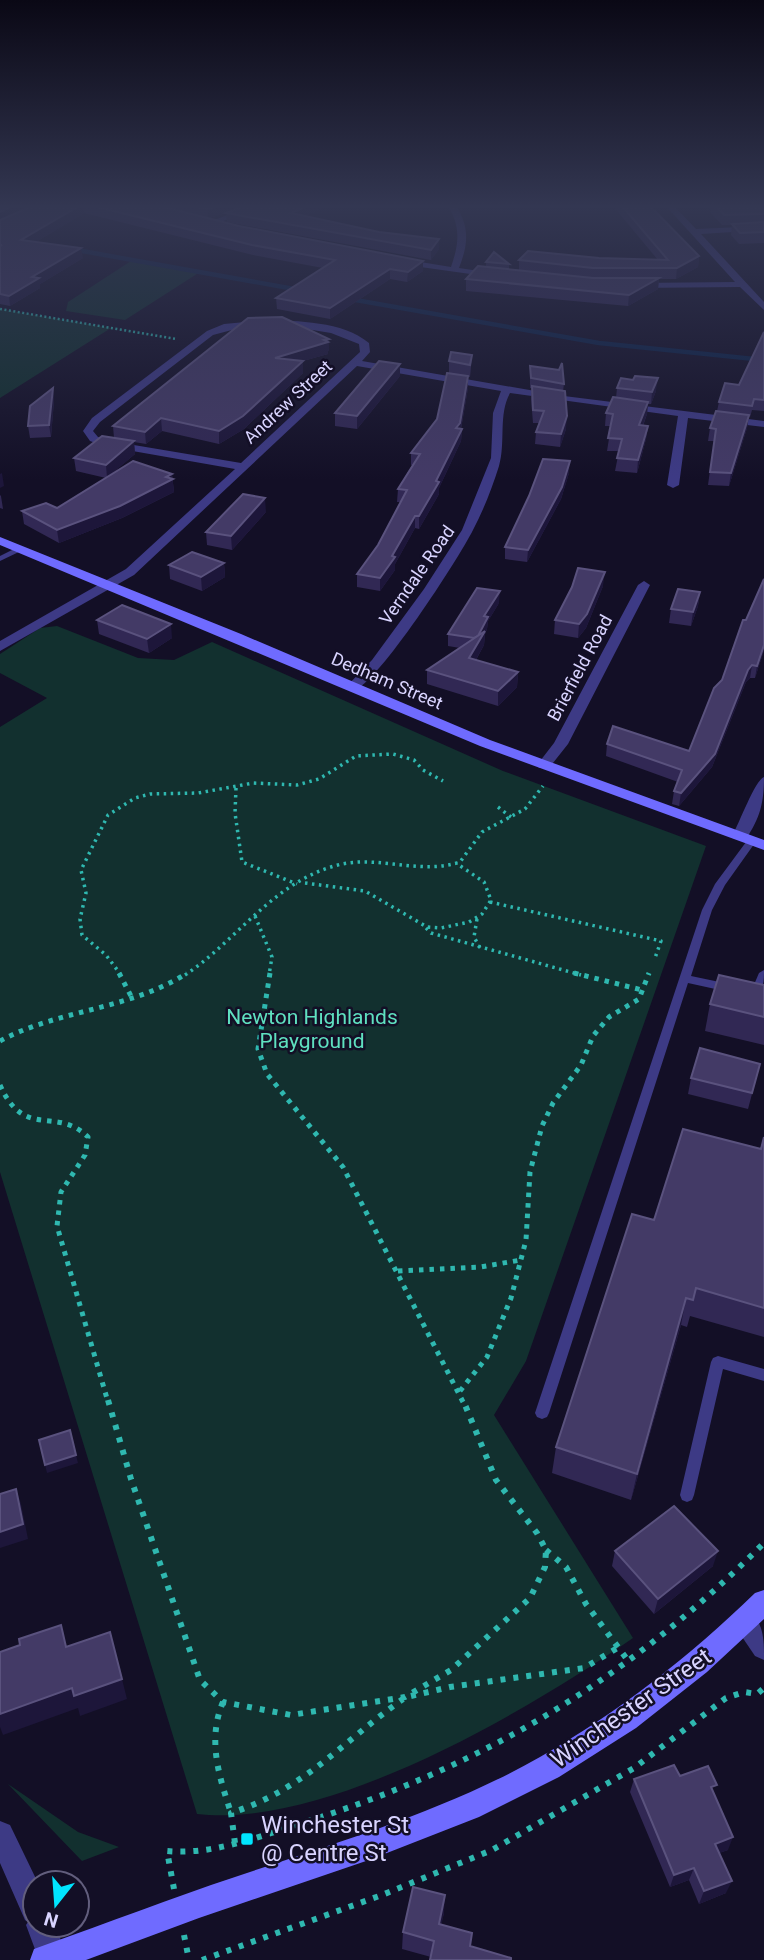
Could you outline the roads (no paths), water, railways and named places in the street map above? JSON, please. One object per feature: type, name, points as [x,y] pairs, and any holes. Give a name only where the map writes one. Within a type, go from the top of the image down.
[{"type":"main road","name":"Dedham Street","points":[[0,541],[544,765],[752,840]]},
{"type":"main road","name":"Winchester Street","points":[[49,1959],[426,1824],[509,1788],[619,1723],[696,1664],[764,1602]]},
{"type":"street","name":"Andrew Street","points":[[0,647],[109,586],[138,565],[244,467],[355,363],[366,349],[360,340],[279,323],[235,322],[220,327],[96,420],[88,432],[94,439],[108,444],[244,467]]},
{"type":"street","points":[[355,363],[507,390],[764,425]]},
{"type":"street","name":"Verndale Road","points":[[353,687],[373,668],[429,594],[472,525],[496,456],[501,401],[507,390]]},
{"type":"street","points":[[673,485],[683,415]]},
{"type":"street","name":"Brierfield Road","points":[[544,765],[561,744],[643,585]]},
{"type":"street","points":[[752,840],[751,818],[764,782]]},
{"type":"street","points":[[745,1622],[764,1647]]},
{"type":"street","points":[[0,1835],[21,1876]]},
{"type":"street","points":[[44,1939],[49,1959]]},
{"type":"lane","points":[[0,559],[19,550]]},
{"type":"lane","points":[[542,1413],[713,896],[752,840]]},
{"type":"lane","points":[[684,978],[758,995],[764,973]]},
{"type":"lane","points":[[687,1495],[718,1362],[764,1375]]},
{"type":"waterway","points":[[350,299],[599,343],[764,360]]},
{"type":"place","name":"Winchester St @ Centre St","points":[[247,1839]]},
{"type":"park label","name":"Newton Highlands Playground","points":[[312,1029]]}]
